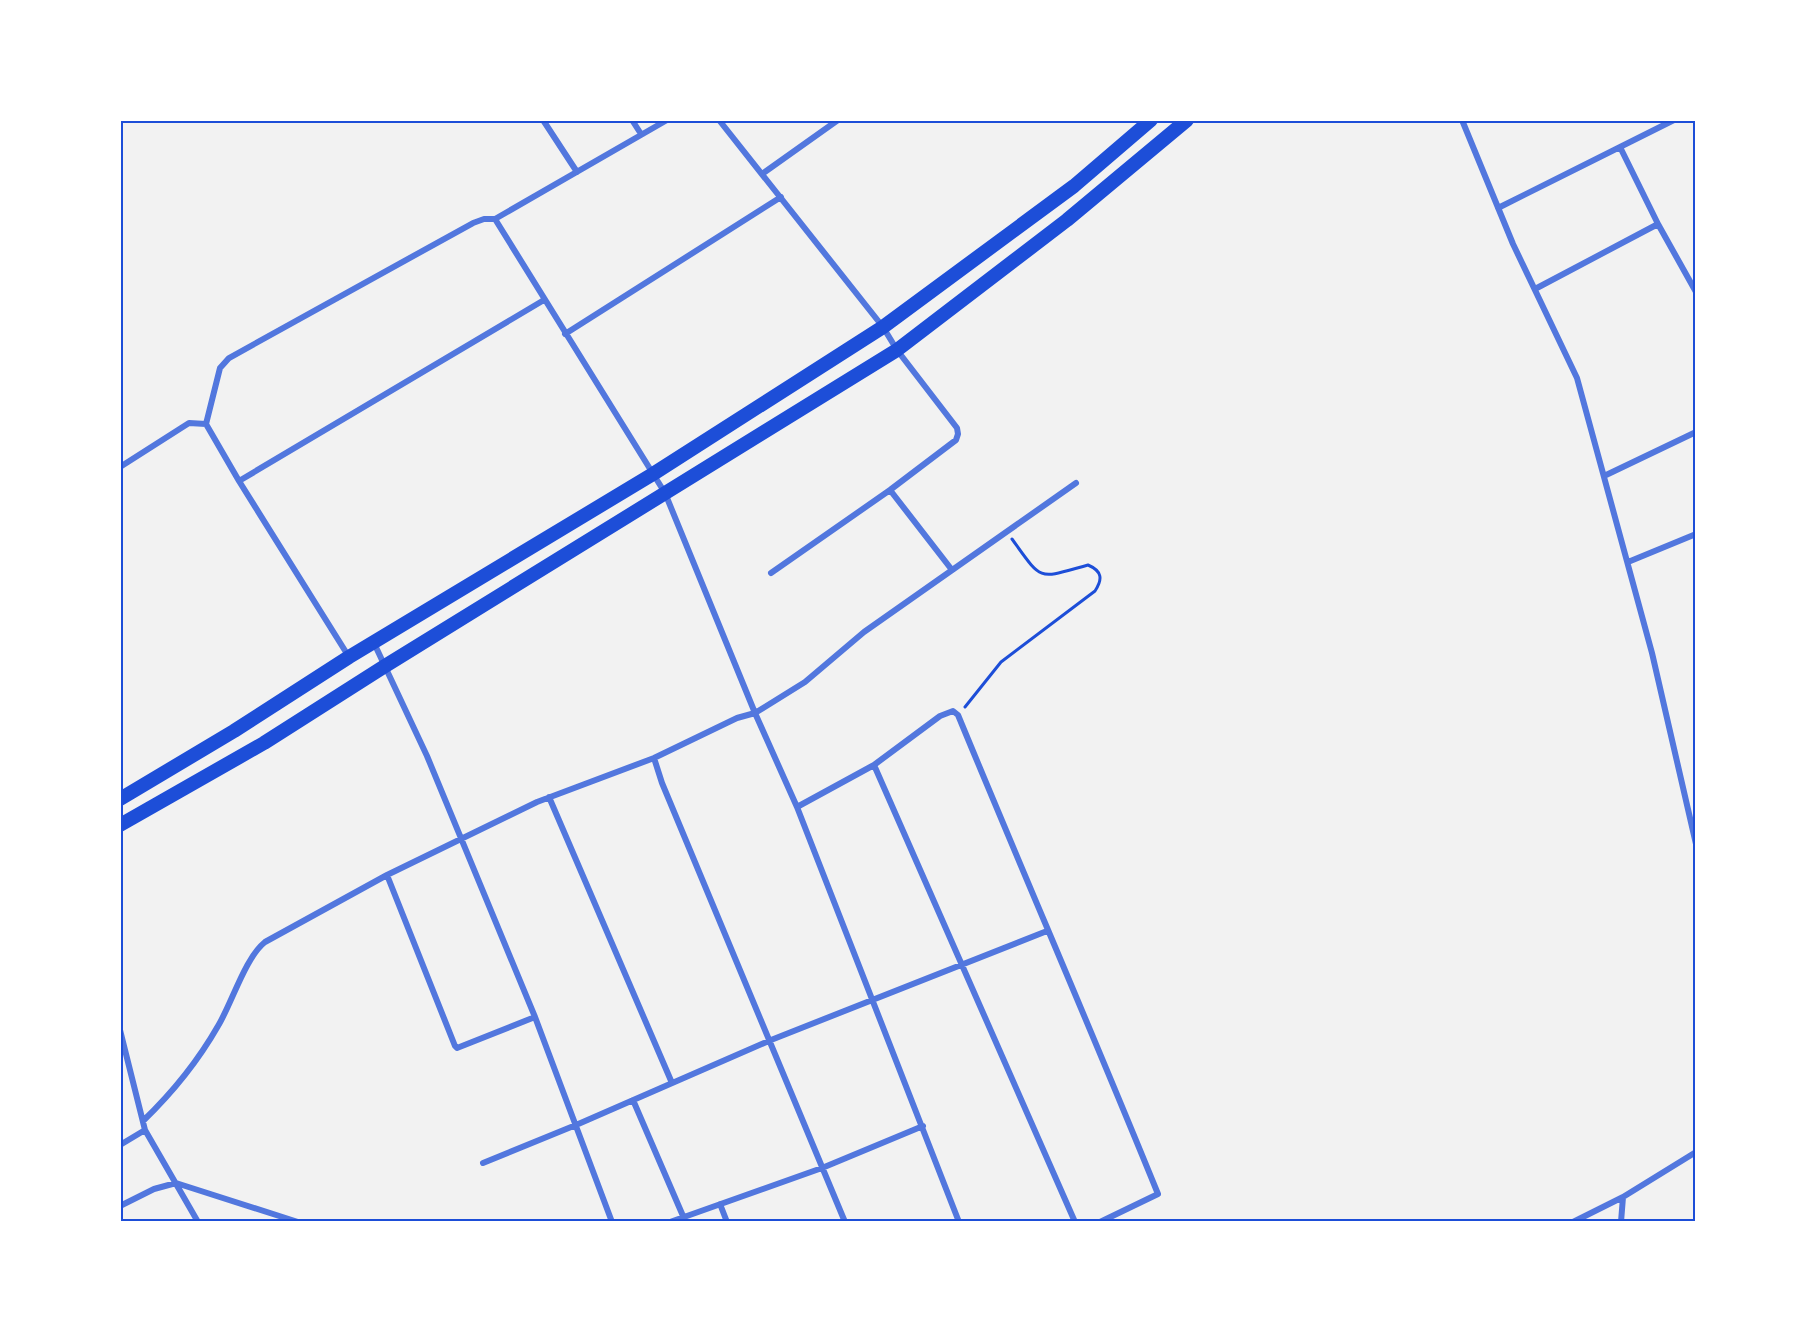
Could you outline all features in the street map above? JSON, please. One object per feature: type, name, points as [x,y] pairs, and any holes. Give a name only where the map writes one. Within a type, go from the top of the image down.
[{"type":"main road","points":[[120,799],[652,474],[883,327],[1074,186],[1151,120]]},
{"type":"main road","points":[[120,825],[264,743],[897,350],[1067,220],[1187,120]]},
{"type":"street","points":[[543,120],[578,172]]},
{"type":"street","points":[[632,120],[641,134]]},
{"type":"street","points":[[349,657],[206,424],[220,368],[229,358],[473,223],[484,219],[495,219],[667,120]]},
{"type":"street","points":[[719,120],[883,327],[897,350],[957,428],[958,434],[956,440],[890,490],[771,573]]},
{"type":"street","points":[[762,174],[838,120]]},
{"type":"street","points":[[1462,120],[1534,289],[1577,378],[1652,653],[1696,844]]},
{"type":"street","points":[[1498,208],[1674,120]]},
{"type":"street","points":[[1620,147],[1658,224],[1696,292]]},
{"type":"street","points":[[565,334],[781,198]]},
{"type":"street","points":[[495,219],[664,493],[755,713],[797,807],[959,1222]]},
{"type":"street","points":[[1534,289],[1658,224]]},
{"type":"street","points":[[239,481],[544,300]]},
{"type":"street","points":[[120,467],[189,423],[206,424]]},
{"type":"street","points":[[1605,476],[1696,432]]},
{"type":"street","points":[[143,1121],[172,1090],[212,1035],[258,948],[387,875],[549,797],[654,758],[737,718],[755,713],[805,682],[864,632],[1076,483]]},
{"type":"street","points":[[890,490],[952,570]]},
{"type":"street","points":[[1628,562],[1696,534]]},
{"type":"street","points":[[374,643],[427,756],[536,1017],[612,1222]]},
{"type":"street","points":[[797,807],[874,765],[940,716],[952,711],[958,715],[1158,1194],[1100,1222]]},
{"type":"street","points":[[654,758],[662,783],[845,1222]]},
{"type":"street","points":[[874,765],[1075,1222]]},
{"type":"street","points":[[549,797],[672,1083]]},
{"type":"street","points":[[387,875],[457,1048],[536,1017]]},
{"type":"street","points":[[483,1162],[576,1125],[769,1041],[1047,931]]},
{"type":"street","points":[[120,1030],[145,1130],[198,1222]]},
{"type":"street","points":[[633,1100],[683,1216]]},
{"type":"street","points":[[669,1222],[822,1168],[922,1126]]},
{"type":"street","points":[[120,1145],[145,1130]]},
{"type":"street","points":[[1573,1222],[1623,1197],[1696,1152]]},
{"type":"street","points":[[120,1206],[154,1188],[176,1183],[298,1222]]},
{"type":"street","points":[[1621,1222],[1623,1197]]},
{"type":"street","points":[[720,1204],[728,1222]]},
{"type":"path","points":[[958,715],[1001,662],[1095,591],[1101,581],[1096,568],[1088,565],[1052,575],[1043,575],[1034,570],[1006,532]]}]
